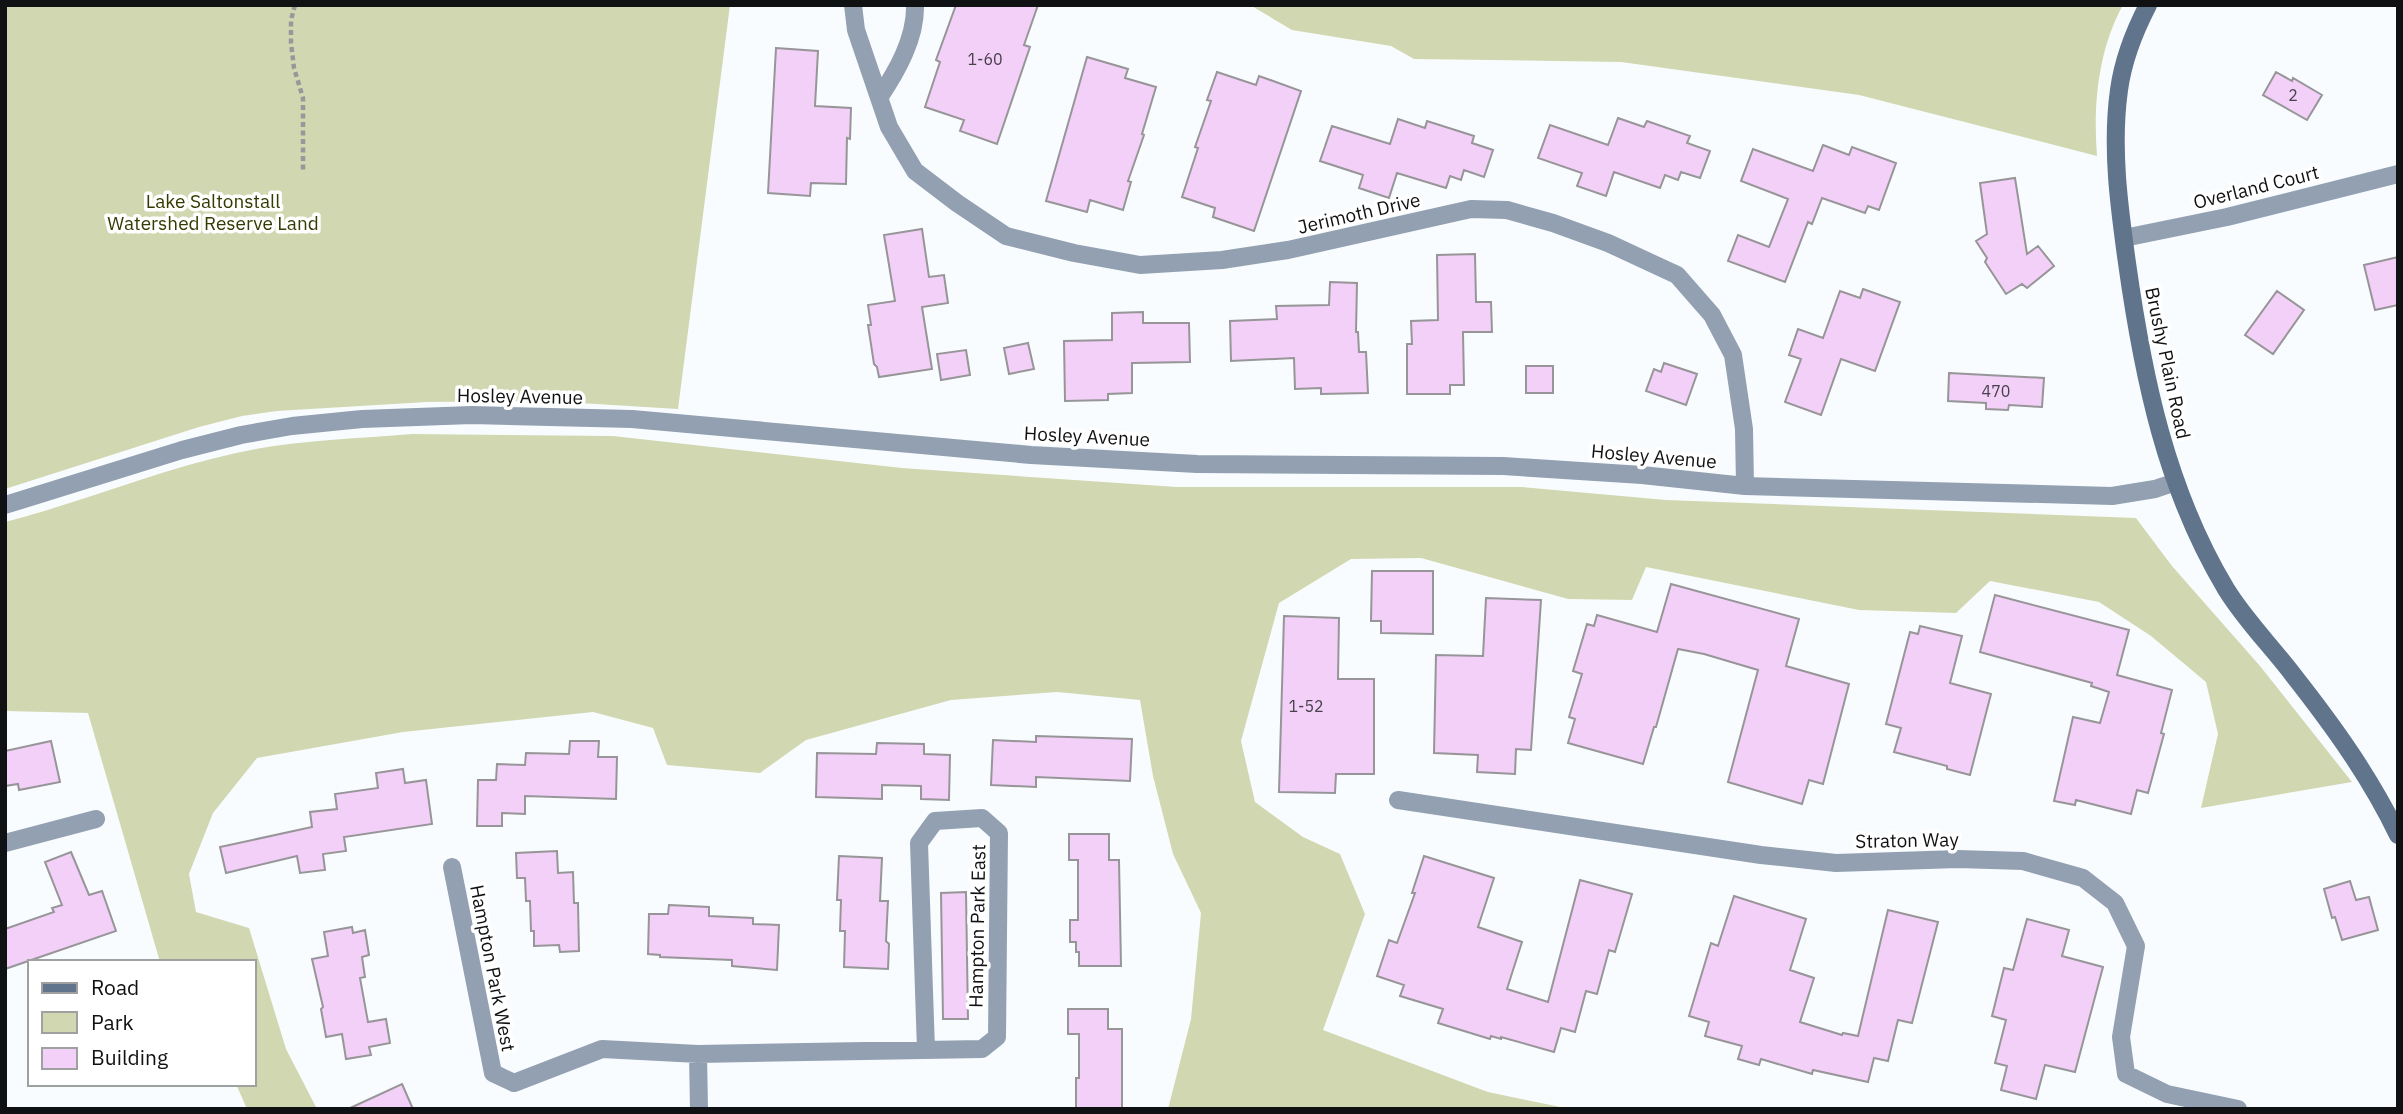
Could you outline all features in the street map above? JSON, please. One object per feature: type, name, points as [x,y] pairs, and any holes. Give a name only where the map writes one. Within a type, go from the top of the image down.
[{"type":"main road","name":"Brushy Plain Road","points":[[2148,5],[2130,45],[2119,89],[2115,130],[2118,188],[2149,391],[2176,482],[2204,551],[2228,592],[2351,752],[2383,804],[2398,835]]},
{"type":"street","name":"Jerimoth Drive","points":[[853,5],[856,30],[879,98],[890,127],[915,171],[1006,236],[1074,253],[1140,265],[1222,260],[1288,250],[1471,209],[1507,211],[1553,223],[1608,243],[1677,275],[1712,315],[1733,355],[1744,429],[1745,486]]},
{"type":"street","points":[[879,98],[897,70],[916,19],[915,5]]},
{"type":"street","name":"Overland Court","points":[[2124,237],[2227,217],[2398,174]]},
{"type":"street","name":"Hosley Avenue","points":[[5,505],[158,457],[242,435],[292,426],[362,419],[472,415],[632,419],[1031,455],[1197,464],[1503,466],[1642,475],[1745,486],[2112,496],[2145,492],[2176,482]]},
{"type":"street","name":"Straton Way","points":[[1398,800],[1761,855],[1836,863],[1958,859],[2023,861],[2083,878],[2115,902],[2136,946],[2120,1037],[2126,1074],[2167,1094],[2238,1109]]},
{"type":"street","name":"Hampton Park East","points":[[698,1054],[926,1050],[982,1049],[997,1037],[999,833],[982,818],[935,821],[919,843],[926,1050]]},
{"type":"street","points":[[5,843],[96,819]]},
{"type":"street","name":"Hampton Park West","points":[[452,867],[493,1073],[514,1083],[602,1049],[698,1054]]},
{"type":"street","points":[[698,1054],[699,1109]]},
{"type":"path","points":[[295,5],[291,43],[294,68],[303,99],[303,171]]},
{"type":"green space","name":"Lake Saltonstall Watershed Reserve Land","points":[[5,5],[730,5],[678,409],[547,401],[427,402],[277,411],[242,416],[199,427],[5,489]]},
{"type":"green space","points":[[1250,5],[2123,5],[2108,41],[2099,79],[2097,156],[1859,95],[1621,62],[1414,59],[1391,46],[1292,30]]},
{"type":"green space","points":[[412,434],[613,436],[902,468],[1177,487],[1522,487],[1666,500],[2136,518],[2172,566],[2260,666],[2352,782],[2201,808],[2218,734],[2206,682],[2151,636],[2099,602],[1990,581],[1956,613],[1859,610],[1646,567],[1632,600],[1568,599],[1421,558],[1351,559],[1279,603],[1241,741],[1255,802],[1303,837],[1340,854],[1365,914],[1323,1030],[1488,1092],[1570,1109],[1168,1109],[1191,1019],[1201,913],[1173,854],[1153,776],[1140,700],[1057,692],[951,700],[806,740],[760,773],[667,765],[653,728],[593,712],[403,732],[257,758],[213,813],[189,874],[196,912],[249,928],[286,1049],[317,1109],[247,1109],[237,1086],[256,1086],[256,960],[159,960],[88,713],[5,711],[5,522],[207,460],[302,443]]},
{"type":"building","points":[[956,5],[1038,5],[1024,45],[1030,47],[997,144],[960,131],[964,120],[925,107],[940,62],[936,60]]},
{"type":"building","points":[[776,48],[818,51],[815,106],[851,108],[846,184],[811,183],[810,196],[768,193]]},
{"type":"building","points":[[1087,57],[1128,69],[1125,78],[1156,87],[1142,134],[1144,135],[1128,181],[1131,182],[1123,210],[1090,200],[1087,212],[1046,201]]},
{"type":"building","points":[[1217,72],[1256,85],[1259,76],[1301,91],[1254,231],[1213,217],[1215,208],[1182,197],[1198,148],[1195,147],[1211,101],[1207,100]]},
{"type":"building","points":[[2276,72],[2292,81],[2293,78],[2322,95],[2307,120],[2263,95]]},
{"type":"building","points":[[1618,118],[1644,127],[1647,121],[1690,136],[1687,143],[1710,151],[1700,178],[1681,172],[1678,180],[1665,175],[1660,188],[1614,172],[1606,196],[1577,186],[1582,173],[1538,158],[1550,125],[1608,145]]},
{"type":"building","points":[[1398,119],[1425,128],[1427,121],[1474,136],[1472,143],[1493,150],[1484,177],[1464,170],[1461,180],[1450,176],[1446,188],[1397,173],[1389,198],[1359,188],[1363,175],[1320,161],[1332,126],[1390,144]]},
{"type":"building","points":[[1823,145],[1849,155],[1852,147],[1896,163],[1879,210],[1868,206],[1865,213],[1822,198],[1812,224],[1808,222],[1785,282],[1728,261],[1738,235],[1769,247],[1788,199],[1741,181],[1753,149],[1813,171]]},
{"type":"building","points":[[2015,178],[2027,254],[2038,246],[2054,266],[2027,288],[2022,284],[2006,294],[1985,262],[1987,258],[1976,241],[1987,234],[1980,183]]},
{"type":"building","points":[[922,229],[929,277],[944,275],[948,303],[922,307],[932,369],[879,377],[874,364],[868,325],[871,325],[868,305],[895,301],[884,235]]},
{"type":"building","points":[[1475,254],[1476,302],[1491,302],[1492,332],[1463,332],[1464,385],[1450,385],[1450,394],[1407,394],[1407,344],[1412,344],[1411,321],[1438,320],[1437,255]]},
{"type":"building","points":[[2398,257],[2398,305],[2375,310],[2364,265]]},
{"type":"building","points":[[1330,282],[1357,283],[1356,332],[1359,352],[1366,352],[1368,393],[1321,394],[1321,388],[1295,389],[1294,358],[1231,361],[1230,321],[1277,319],[1276,306],[1329,305]]},
{"type":"building","points":[[1863,289],[1900,302],[1875,371],[1841,359],[1821,415],[1785,402],[1801,359],[1789,355],[1798,329],[1823,338],[1840,291],[1860,298]]},
{"type":"building","points":[[2277,291],[2304,310],[2273,354],[2245,335]]},
{"type":"building","points":[[1143,312],[1143,323],[1189,323],[1190,362],[1132,363],[1132,393],[1108,394],[1108,400],[1065,401],[1064,341],[1112,340],[1112,313]]},
{"type":"building","points":[[1028,343],[1034,369],[1009,374],[1004,348]]},
{"type":"building","points":[[966,350],[970,375],[941,380],[937,354]]},
{"type":"building","points":[[1664,363],[1697,374],[1686,405],[1646,391],[1654,369],[1661,372]]},
{"type":"building","points":[[1526,366],[1553,366],[1553,393],[1526,393]]},
{"type":"building","points":[[1949,373],[2044,378],[2042,407],[2009,405],[2008,410],[1986,409],[1986,403],[1948,401]]},
{"type":"building","points":[[1372,571],[1433,571],[1433,634],[1381,633],[1381,621],[1371,621]]},
{"type":"building","points":[[1671,584],[1799,619],[1786,666],[1849,684],[1823,784],[1809,780],[1802,804],[1728,782],[1758,670],[1704,654],[1678,649],[1643,764],[1568,743],[1575,719],[1569,717],[1582,674],[1573,671],[1587,624],[1594,626],[1597,615],[1657,632]]},
{"type":"building","points":[[1995,595],[2129,630],[2117,675],[2172,690],[2161,733],[2164,734],[2148,793],[2137,790],[2131,814],[2076,800],[2075,805],[2054,801],[2073,717],[2100,723],[2109,692],[2091,686],[2092,683],[1980,652]]},
{"type":"building","points":[[1486,598],[1541,600],[1531,750],[1516,749],[1515,774],[1477,772],[1478,755],[1434,753],[1436,655],[1483,656]]},
{"type":"building","points":[[1284,616],[1339,618],[1338,679],[1374,679],[1374,774],[1336,774],[1335,793],[1279,792]]},
{"type":"building","points":[[1920,626],[1962,636],[1950,683],[1991,694],[1970,775],[1894,752],[1901,728],[1886,724],[1910,632],[1918,634]]},
{"type":"building","points":[[1036,736],[1132,739],[1130,781],[1036,777],[1036,787],[991,785],[993,740],[1036,742]]},
{"type":"building","points":[[51,741],[60,782],[19,790],[18,784],[5,786],[5,751]]},
{"type":"building","points":[[570,741],[599,741],[598,757],[617,757],[616,799],[525,796],[525,814],[502,813],[502,826],[477,826],[478,780],[496,780],[497,764],[525,765],[526,753],[569,754]]},
{"type":"building","points":[[877,743],[924,744],[924,754],[950,755],[949,800],[921,799],[921,786],[882,785],[882,799],[816,797],[817,753],[876,754]]},
{"type":"building","points":[[403,769],[405,783],[426,780],[432,824],[344,837],[346,851],[323,854],[325,870],[300,873],[297,856],[226,873],[220,847],[312,827],[310,812],[337,809],[335,794],[378,788],[376,773]]},
{"type":"building","points":[[1069,834],[1109,834],[1109,860],[1119,860],[1121,966],[1079,966],[1076,942],[1070,942],[1070,920],[1078,920],[1078,860],[1069,860]]},
{"type":"building","points":[[557,851],[558,873],[573,872],[574,903],[578,903],[579,951],[560,952],[559,945],[534,946],[525,878],[517,878],[516,853]]},
{"type":"building","points":[[71,852],[89,895],[102,891],[116,931],[5,969],[5,929],[54,912],[52,908],[62,905],[45,862]]},
{"type":"building","points":[[839,856],[882,858],[880,901],[888,901],[888,969],[844,967],[845,931],[840,931],[841,900],[837,900]]},
{"type":"building","points":[[1424,856],[1494,878],[1478,927],[1522,942],[1507,989],[1548,1002],[1580,880],[1632,894],[1615,952],[1609,950],[1597,994],[1586,991],[1575,1032],[1561,1028],[1554,1052],[1501,1037],[1491,1036],[1490,1039],[1438,1023],[1443,1009],[1400,996],[1404,985],[1377,976],[1389,940],[1397,943],[1415,893],[1412,893]]},
{"type":"building","points":[[2350,881],[2356,900],[2369,897],[2378,930],[2342,940],[2335,917],[2332,918],[2324,889]]},
{"type":"building","points":[[966,892],[968,1019],[943,1019],[941,893]]},
{"type":"building","points":[[1734,896],[1806,919],[1790,970],[1814,978],[1800,1022],[1842,1035],[1858,1036],[1888,910],[1938,922],[1912,1023],[1898,1020],[1888,1061],[1874,1058],[1868,1082],[1813,1070],[1812,1074],[1761,1059],[1759,1065],[1738,1059],[1742,1046],[1705,1036],[1709,1022],[1689,1016],[1711,943],[1718,946]]},
{"type":"building","points":[[669,905],[709,907],[709,916],[753,918],[753,924],[779,925],[777,970],[732,966],[732,960],[660,957],[648,954],[649,914],[668,914]]},
{"type":"building","points":[[2027,919],[2069,930],[2062,956],[2103,967],[2075,1072],[2045,1065],[2036,1099],[2001,1090],[2007,1066],[1995,1063],[2006,1020],[1992,1016],[2004,968],[2013,970]]},
{"type":"building","points":[[352,927],[353,933],[365,930],[369,955],[362,957],[365,977],[360,978],[368,1022],[386,1019],[390,1043],[369,1047],[371,1055],[346,1059],[342,1034],[326,1037],[321,1009],[323,1007],[312,959],[328,956],[324,932]]},
{"type":"building","points":[[1068,1009],[1108,1009],[1108,1029],[1122,1029],[1122,1109],[1076,1109],[1079,1034],[1068,1034]]},
{"type":"building","points":[[402,1084],[413,1109],[348,1109]]}]
